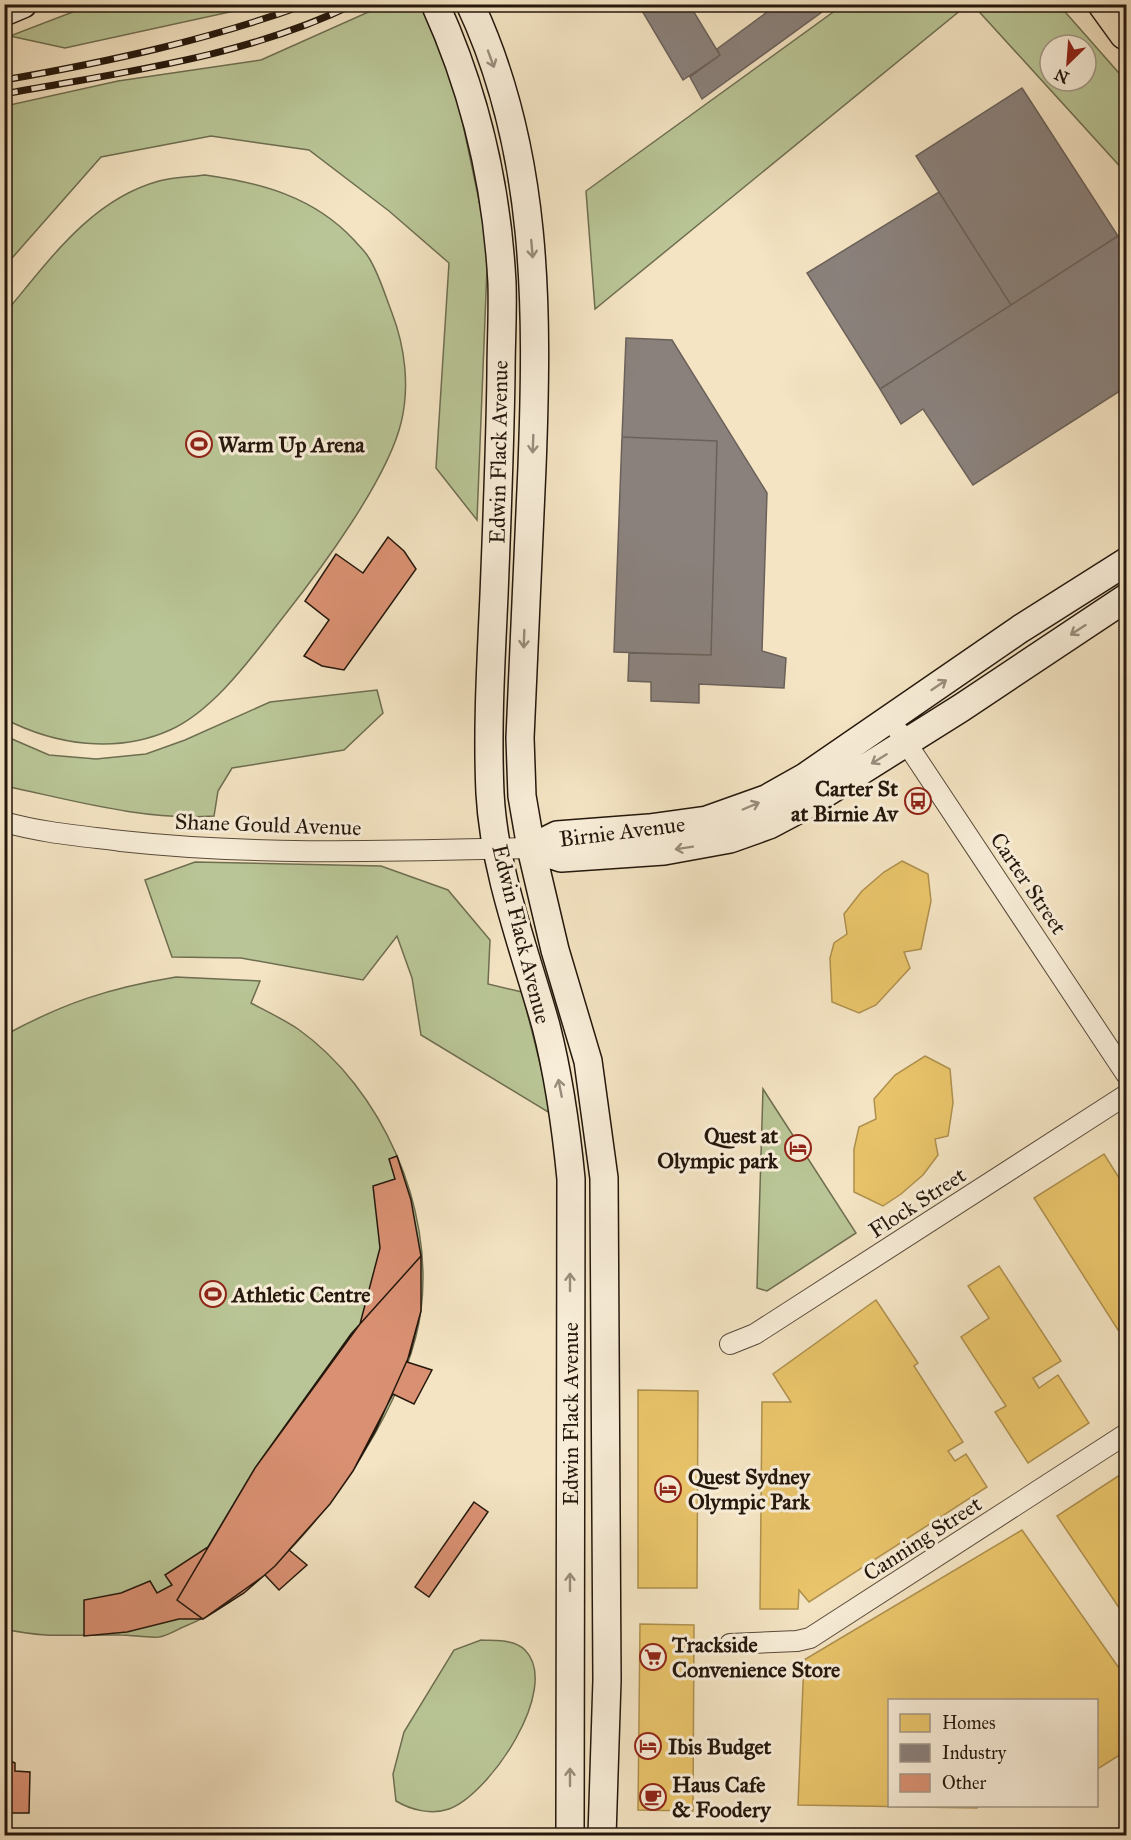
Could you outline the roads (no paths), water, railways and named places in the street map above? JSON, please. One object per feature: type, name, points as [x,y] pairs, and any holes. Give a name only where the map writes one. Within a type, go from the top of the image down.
[{"type":"highway","points":[[1105,4],[1126,33]]},
{"type":"street","points":[[4,12],[23,4]]},
{"type":"street","name":"Edwin Flack Avenue","points":[[435,4],[456,52],[475,115],[489,174],[502,284],[499,448],[489,726],[490,795],[508,896],[557,1070],[565,1114],[571,1179],[570,1836]]},
{"type":"street","name":"Edwin Flack Avenue","points":[[470,4],[506,106],[529,218],[534,276],[536,366],[520,738],[522,796],[531,849],[555,950],[588,1061],[604,1178],[607,1680],[602,1836]]},
{"type":"street","points":[[475,115],[506,106]]},
{"type":"street","name":"Birnie Avenue","points":[[710,831],[745,809],[784,790],[1020,629],[1126,562]]},
{"type":"street","name":"Birnie Avenue","points":[[531,849],[557,835],[648,828],[751,832],[788,815],[1126,598]]},
{"type":"street","name":"Carter Street","points":[[891,719],[1126,1074]]},
{"type":"street","name":"Shane Gould Avenue","points":[[4,822],[36,831],[225,849],[312,852],[531,849]]},
{"type":"street","name":"Flock Street","points":[[730,1344],[756,1334],[1126,1095]]},
{"type":"street","name":"Canning Street","points":[[729,1644],[797,1641],[818,1634],[1126,1434]]},
{"type":"railway","points":[[4,80],[157,49],[233,29],[307,4]]},
{"type":"railway","points":[[4,94],[138,70],[227,50],[313,22],[354,4]]},
{"type":"place","name":"Warm Up Arena","points":[[199,444]]},
{"type":"place","name":"Carter St at Birnie Av","points":[[918,801]]},
{"type":"place","name":"Quest at Olympic park","points":[[798,1148]]},
{"type":"place","name":"Athletic Centre","points":[[213,1294]]},
{"type":"place","name":"Quest Sydney Olympic Park","points":[[668,1489]]},
{"type":"place","name":"Trackside Convenience Store","points":[[653,1657]]},
{"type":"place","name":"Ibis Budget","points":[[648,1746]]},
{"type":"place","name":"Haus Cafe & Foodery","points":[[653,1797]]}]
